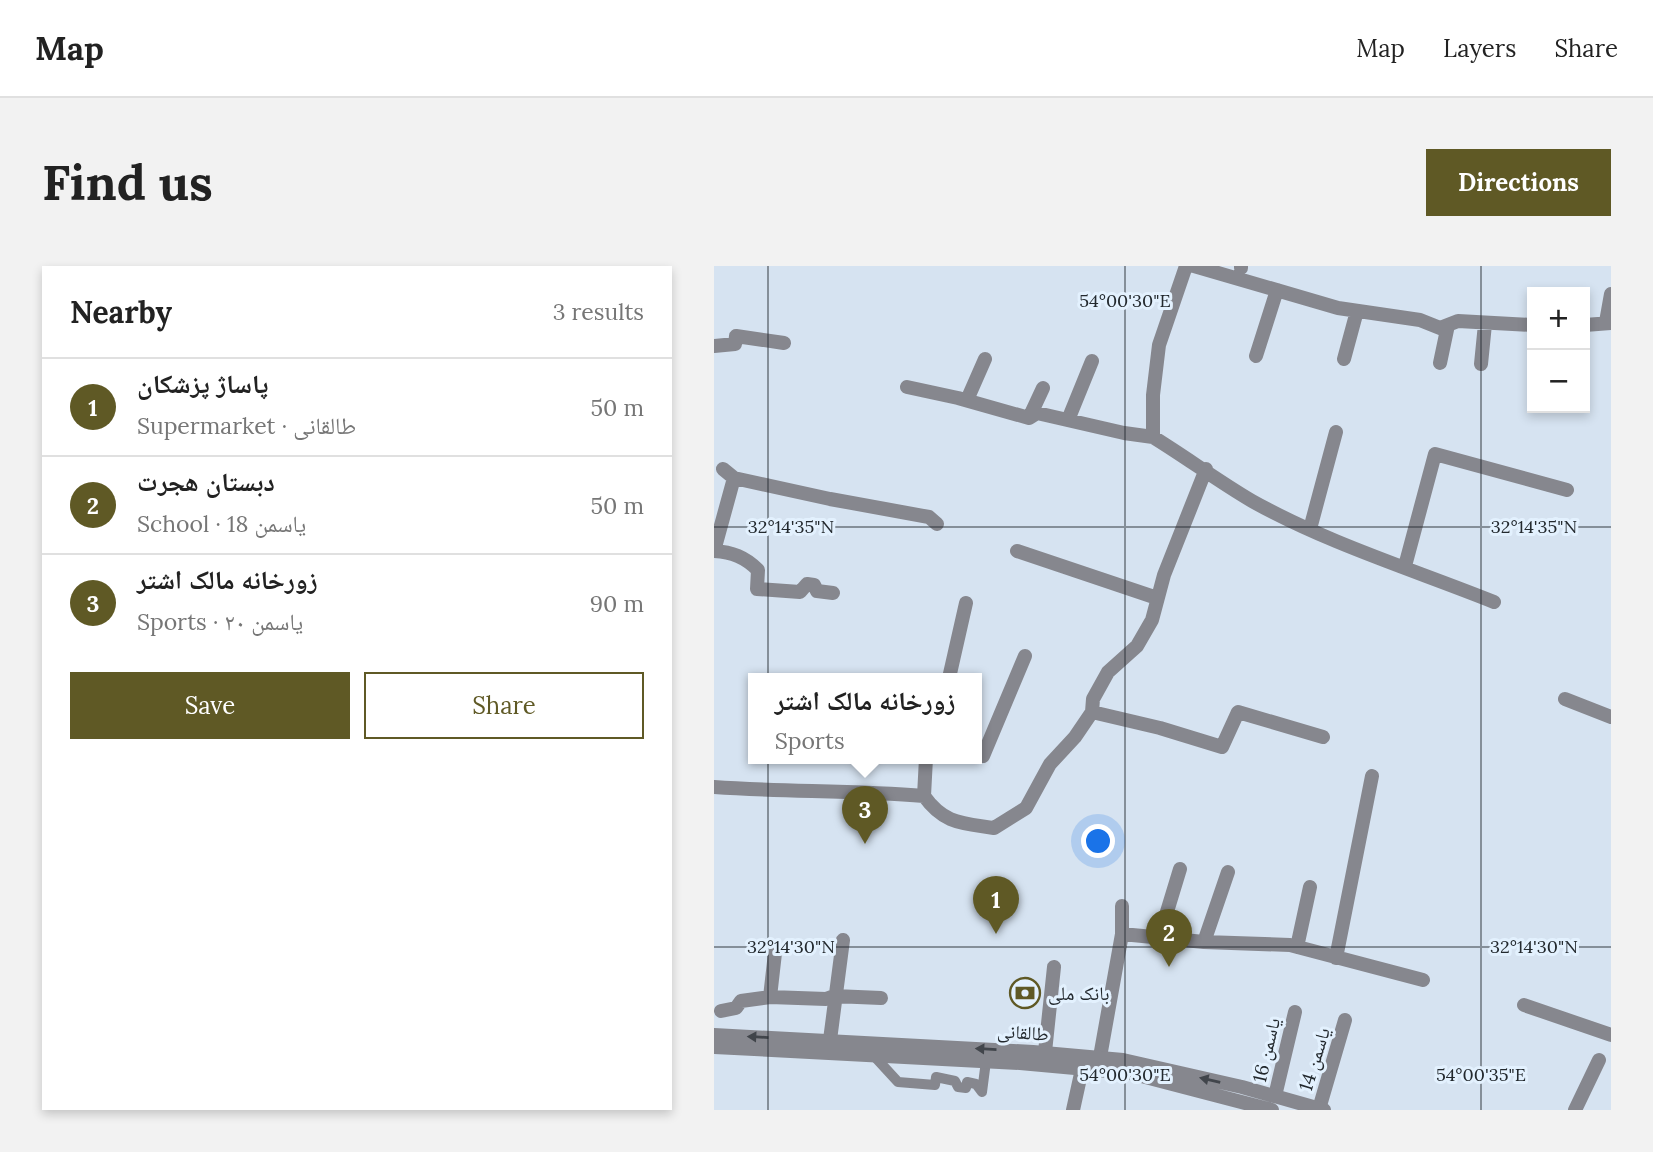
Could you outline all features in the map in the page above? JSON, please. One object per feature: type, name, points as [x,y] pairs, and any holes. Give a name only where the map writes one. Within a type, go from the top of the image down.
[{"type":"street","points":[[1153,437],[1153,395],[1159,345],[1186,266]]},
{"type":"street","points":[[1194,266],[1338,308],[1420,320],[1440,328],[1458,321],[1527,325]]},
{"type":"street","points":[[1256,356],[1277,290]]},
{"type":"street","points":[[1590,324],[1609,322],[1611,294]]},
{"type":"street","points":[[1344,359],[1357,311]]},
{"type":"street","points":[[1481,364],[1485,324]]},
{"type":"street","points":[[1440,363],[1448,325]]},
{"type":"street","points":[[714,346],[735,344],[736,335],[784,343]]},
{"type":"street","points":[[967,400],[985,359]]},
{"type":"street","points":[[1068,420],[1092,361]]},
{"type":"street","points":[[907,387],[967,400],[1029,418],[1037,413],[1153,437],[1251,500],[1310,529],[1494,601]]},
{"type":"street","points":[[1029,418],[1043,388]]},
{"type":"street","points":[[1310,529],[1336,432]]},
{"type":"street","points":[[1405,566],[1435,454],[1567,490]]},
{"type":"street","points":[[926,764],[924,796],[935,812],[957,821],[994,828],[1026,808],[1050,764],[1075,737],[1092,712],[1093,699],[1108,672],[1137,646],[1152,620],[1164,575],[1206,470]]},
{"type":"street","points":[[832,593],[817,591],[814,586],[807,584],[800,592],[757,589],[758,570],[748,560],[726,552],[714,551],[728,474],[830,499],[929,517],[937,524]]},
{"type":"street","points":[[1017,551],[1157,598]]},
{"type":"street","points":[[950,673],[966,603]]},
{"type":"street","points":[[982,756],[1025,656]]},
{"type":"street","points":[[1565,699],[1611,717]]},
{"type":"street","points":[[1092,712],[1160,728],[1222,747],[1238,712],[1323,737]]},
{"type":"street","points":[[1336,958],[1372,776]]},
{"type":"street","points":[[714,788],[869,791],[924,796]]},
{"type":"street","points":[[1159,938],[1180,869]]},
{"type":"street","points":[[1204,942],[1228,872]]},
{"type":"street","points":[[1297,947],[1310,887]]},
{"type":"street","points":[[1073,1110],[1089,1061],[1122,934],[1122,906]]},
{"type":"street","points":[[1122,934],[1297,947],[1423,980]]},
{"type":"street","points":[[830,1040],[843,940]]},
{"type":"street","points":[[770,996],[775,953]]},
{"type":"street","points":[[1045,1052],[1054,967]]},
{"type":"street","points":[[720,1011],[736,1008],[741,1001],[770,996],[881,998]]},
{"type":"street","points":[[1524,1005],[1592,1026],[1611,1035]]},
{"type":"street","name":"یاسمن 16","points":[[1273,1103],[1295,1012]]},
{"type":"street","name":"یاسمن 14","points":[[1321,1109],[1345,1020]]},
{"type":"street","name":"طالقانی","points":[[714,1035],[1045,1052],[1273,1103],[1321,1109]]},
{"type":"street","name":"طالقانی","points":[[714,1047],[986,1062],[1123,1060],[1273,1103]]},
{"type":"street","points":[[1575,1110],[1599,1060]]},
{"type":"lane","points":[[875,1057],[898,1082],[934,1085],[936,1077],[955,1080],[958,1087],[966,1088],[967,1082],[976,1084],[982,1092],[986,1062]]},
{"type":"place","name":"زورخانه مالک اشتر","points":[[865,844]]},
{"type":"place","name":"پاساژ پزشکان","points":[[996,934]]},
{"type":"place","name":"دبستان هجرت","points":[[1169,967]]},
{"type":"place","name":"بانک ملی","points":[[1025,993]]}]
